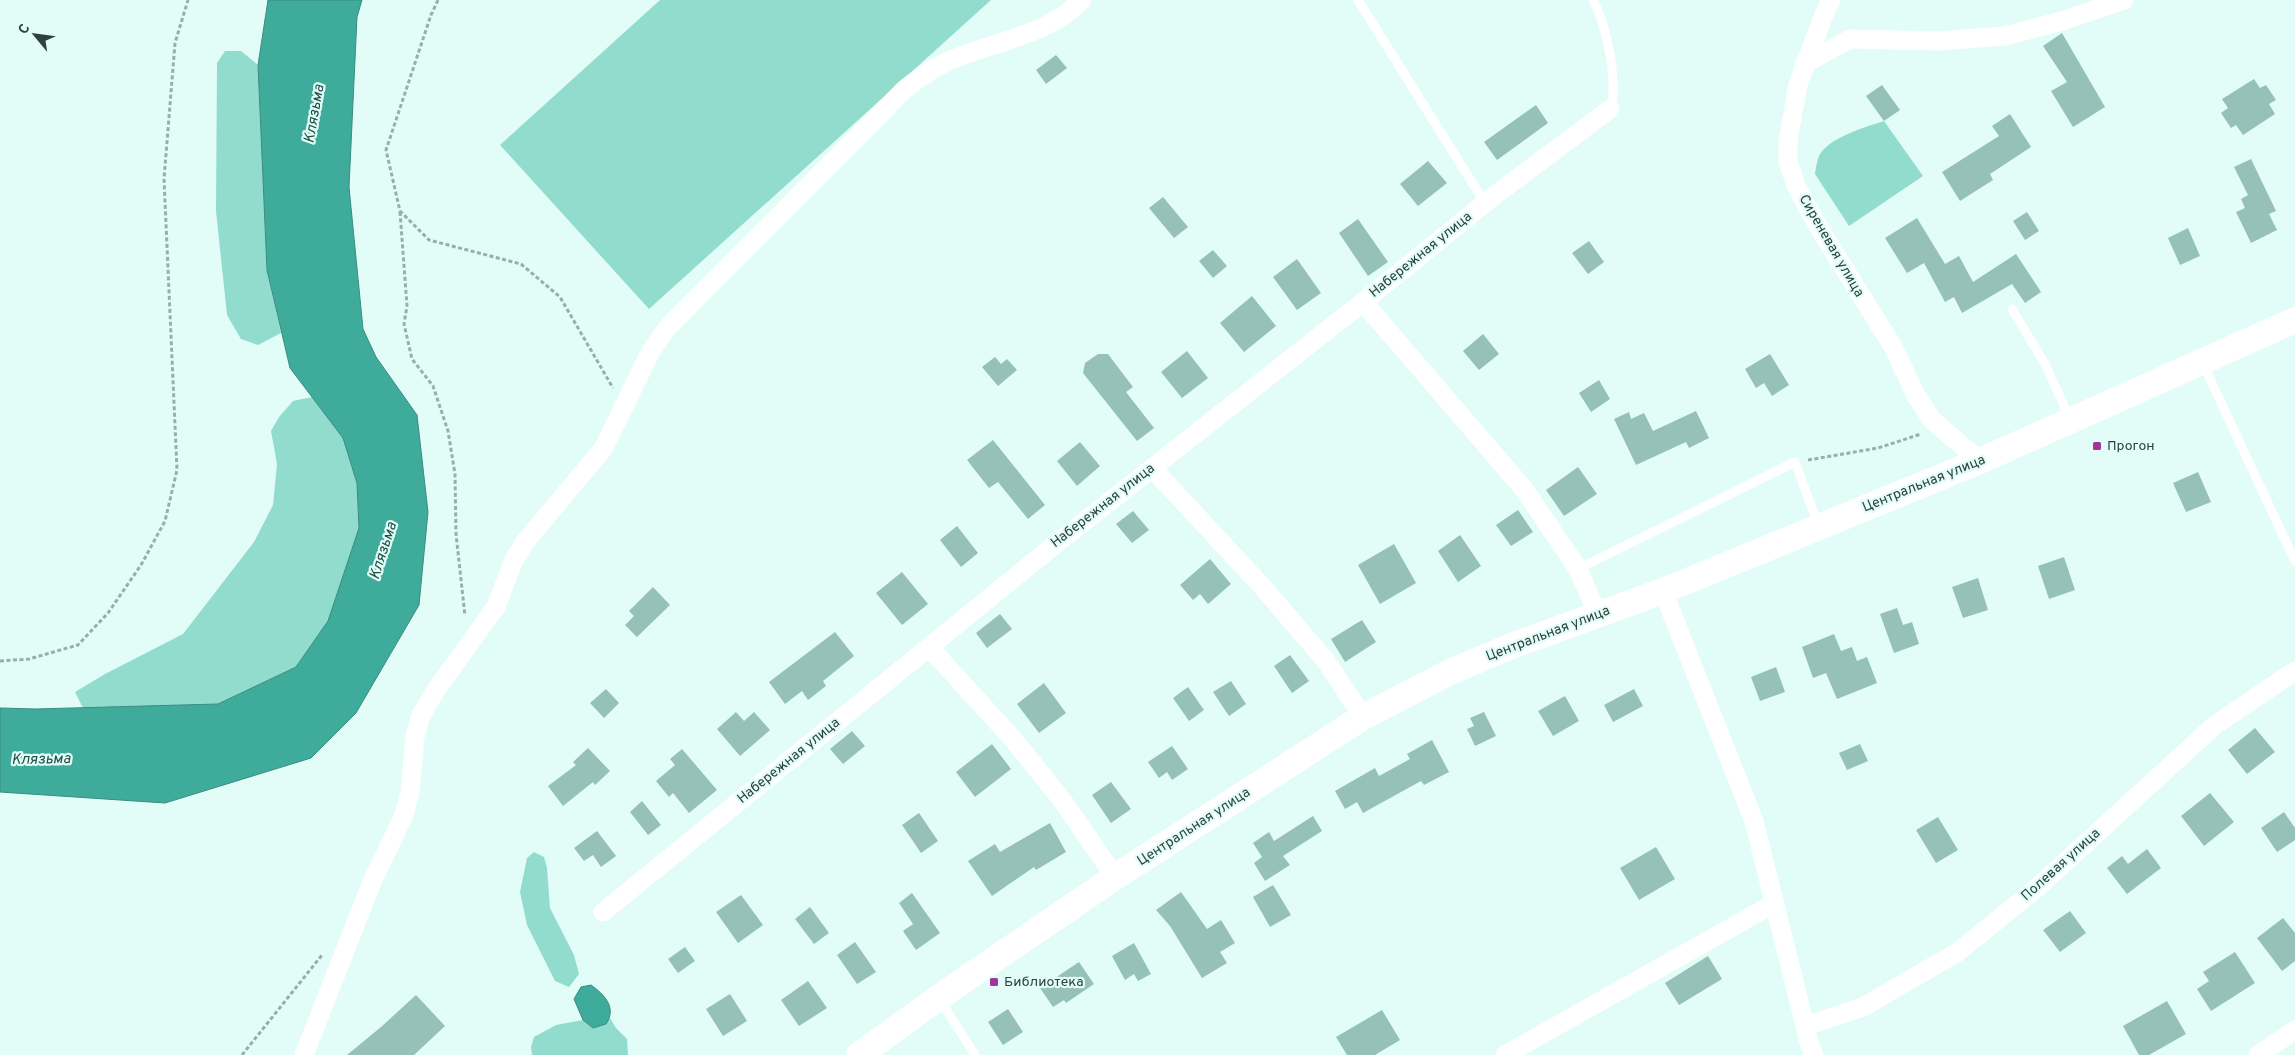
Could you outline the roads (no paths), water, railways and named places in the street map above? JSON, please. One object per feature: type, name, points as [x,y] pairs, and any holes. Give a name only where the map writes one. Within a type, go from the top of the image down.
[{"type":"main road","name":"Центральная улица","points":[[859,1055],[938,998],[1115,878],[1363,717],[1450,672],[1514,645],[1663,591],[1980,461],[2295,320]]},
{"type":"street","points":[[304,1055],[372,882],[404,815],[410,792],[415,737],[421,715],[438,687],[496,607],[513,562],[525,542],[603,449],[650,351],[668,328],[906,89],[928,71],[948,61],[1042,27],[1072,11],[1082,0]]},
{"type":"street","name":"Сиреневая улица","points":[[1831,0],[1804,64],[1798,84],[1788,140],[1788,162],[1797,188],[1829,244],[1892,345],[1917,397],[1932,420],[1980,461]]},
{"type":"street","points":[[1804,64],[1850,39],[1939,41],[2005,36],[2062,21],[2124,0]]},
{"type":"street","name":"Набережная улица","points":[[603,912],[1152,468],[1364,302],[1485,203],[1610,109]]},
{"type":"street","points":[[1364,302],[1524,489],[1578,569],[1598,615]]},
{"type":"street","points":[[1152,468],[1260,584],[1326,661],[1363,717]]},
{"type":"street","points":[[1663,591],[1754,821],[1814,1055]]},
{"type":"street","points":[[929,647],[1013,739],[1056,792],[1115,878]]},
{"type":"street","name":"Полевая улица","points":[[1806,1026],[1863,1007],[1958,952],[2038,887],[2215,725],[2295,671]]},
{"type":"street","points":[[1505,1055],[1775,903]]},
{"type":"street","points":[[2258,1055],[2295,1030]]},
{"type":"lane","points":[[1358,0],[1485,203]]},
{"type":"lane","points":[[1593,0],[1599,10],[1610,54],[1614,99],[1610,109]]},
{"type":"lane","points":[[2012,309],[2045,364],[2071,420]]},
{"type":"lane","points":[[2202,362],[2295,560]]},
{"type":"lane","points":[[1578,569],[1795,462],[1819,527]]},
{"type":"lane","points":[[938,998],[974,1055]]},
{"type":"water","name":"Клязьма","points":[[268,0],[362,0],[357,17],[349,187],[363,329],[376,357],[417,415],[428,512],[419,605],[356,713],[311,758],[165,803],[0,792],[0,708],[35,709],[218,704],[296,667],[328,621],[359,528],[357,483],[343,438],[290,368],[267,270],[258,65]]},
{"type":"water","points":[[591,985],[601,993],[610,1007],[609,1018],[606,1024],[593,1028],[583,1020],[574,999],[581,987]]},
{"type":"place","name":"Прогон","points":[[2097,446]]},
{"type":"place","name":"Библиотека","points":[[994,982]]}]
